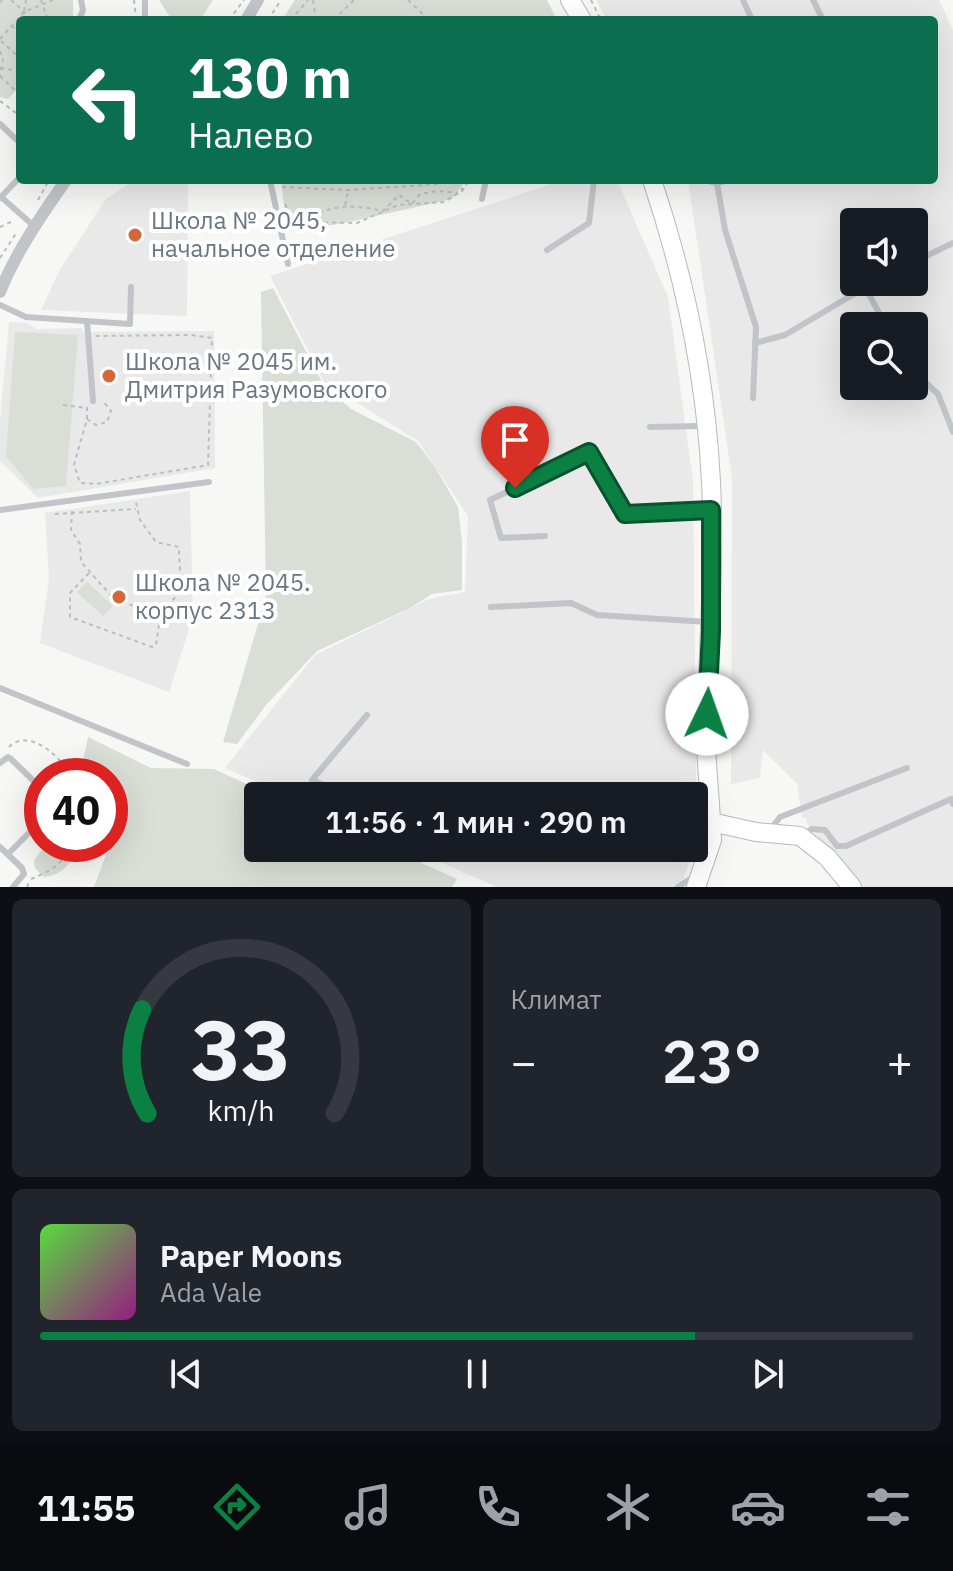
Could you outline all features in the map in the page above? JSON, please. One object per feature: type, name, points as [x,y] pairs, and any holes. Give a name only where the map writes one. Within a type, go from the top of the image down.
[{"type":"street","points":[[243,12],[258,0]]},
{"type":"street","points":[[0,292],[30,222],[63,184]]},
{"type":"street","points":[[658,184],[702,374],[707,426],[711,622],[705,782]]},
{"type":"street","points":[[708,826],[800,836],[827,857],[852,887]]},
{"type":"street","points":[[708,833],[712,840],[708,852]]},
{"type":"lane","points":[[0,124],[16,139]]},
{"type":"lane","points":[[16,181],[0,198],[30,222]]},
{"type":"lane","points":[[271,184],[288,264]]},
{"type":"lane","points":[[482,199],[485,184]]},
{"type":"lane","points":[[547,250],[589,223],[594,184]]},
{"type":"lane","points":[[717,184],[725,230],[756,327],[753,398]]},
{"type":"lane","points":[[928,255],[953,243]]},
{"type":"lane","points":[[0,305],[26,317],[130,324],[131,287]]},
{"type":"lane","points":[[755,343],[785,335],[850,296]]},
{"type":"lane","points":[[87,321],[93,401]]},
{"type":"lane","points":[[928,385],[938,394],[953,432]]},
{"type":"lane","points":[[650,427],[707,426]]},
{"type":"lane","points":[[545,536],[501,538],[490,500],[589,452],[625,514],[711,510]]},
{"type":"lane","points":[[0,510],[209,482]]},
{"type":"lane","points":[[491,607],[571,603],[597,615],[711,622]]},
{"type":"lane","points":[[0,688],[187,764]]},
{"type":"lane","points":[[317,782],[312,780],[367,715]]},
{"type":"lane","points":[[0,763],[8,757],[24,772]]},
{"type":"lane","points":[[768,833],[780,817],[907,768]]},
{"type":"lane","points":[[800,836],[812,829],[825,830],[837,846],[846,846],[951,799],[953,804]]},
{"type":"lane","points":[[8,854],[24,838]]},
{"type":"lane","points":[[0,847],[24,874],[13,887]]},
{"type":"lane","points":[[678,887],[699,880]]},
{"type":"path","points":[[11,0],[28,16]]},
{"type":"path","points":[[24,12],[26,0]]},
{"type":"path","points":[[41,0],[47,16]]},
{"type":"path","points":[[20,16],[53,0]]},
{"type":"path","points":[[236,0],[243,12]]},
{"type":"path","points":[[294,16],[308,0]]},
{"type":"path","points":[[338,16],[354,0]]},
{"type":"path","points":[[408,0],[424,16]]},
{"type":"path","points":[[16,21],[0,39],[16,54]]},
{"type":"path","points":[[11,26],[16,29]]},
{"type":"path","points":[[0,51],[0,76],[16,91]]},
{"type":"path","points":[[280,184],[280,187],[348,190],[439,184]]},
{"type":"path","points":[[460,192],[461,184]]},
{"type":"path","points":[[282,198],[292,217],[303,222],[357,223],[383,211],[412,204],[444,202],[466,184]]},
{"type":"path","points":[[398,187],[399,195],[412,204]]},
{"type":"path","points":[[345,206],[348,190]]},
{"type":"path","points":[[412,204],[420,194],[460,192]]},
{"type":"path","points":[[383,211],[399,195]]},
{"type":"path","points":[[303,222],[327,208],[345,206],[383,211]]},
{"type":"path","points":[[0,227],[7,222],[30,222]]},
{"type":"path","points":[[86,408],[87,419],[74,465],[80,483],[96,484],[208,465],[212,338],[191,335],[87,336]]},
{"type":"path","points":[[86,408],[93,401],[104,401],[111,411],[107,422],[96,425],[87,419]]},
{"type":"path","points":[[63,405],[86,408]]},
{"type":"path","points":[[72,501],[71,530],[80,544],[81,562],[116,601],[157,612],[173,603],[179,591],[179,547],[156,542],[140,520],[135,493]]},
{"type":"path","points":[[55,514],[137,509]]},
{"type":"path","points":[[90,572],[70,593],[70,617],[152,647],[156,645],[161,609]]},
{"type":"path","points":[[7,749],[20,741],[39,745],[56,758]]},
{"type":"path","points":[[30,880],[61,862]]},
{"type":"shaded area","points":[[0,0],[73,0],[73,16],[16,16],[16,90],[8,99],[0,97]]},
{"type":"shaded area","points":[[159,0],[213,0],[203,16],[169,16]]},
{"type":"shaded area","points":[[295,0],[547,0],[555,16],[285,16]]},
{"type":"shaded area","points":[[596,0],[939,0],[953,30],[953,887],[862,887],[808,825],[805,817],[802,818],[797,784],[763,750],[760,778],[731,784],[732,478],[689,184],[938,184],[938,16],[605,16]]},
{"type":"shaded area","name":"Школа № 2045, начальное отделение","points":[[129,184],[188,185],[187,316],[41,310],[59,271],[106,199]]},
{"type":"shaded area","points":[[281,184],[463,184],[452,199],[340,224],[287,231]]},
{"type":"shaded area","points":[[552,184],[619,184],[668,297],[693,481],[696,782],[257,782],[225,768],[315,655],[429,599],[465,592],[468,516],[418,441],[324,382],[270,276]]},
{"type":"shaded area","points":[[273,288],[323,384],[351,409],[416,442],[435,467],[458,507],[462,590],[432,594],[410,608],[317,651],[266,705],[237,744],[223,742],[266,597],[261,292]]},
{"type":"shaded area","name":"Школа № 2045 им. Дмитрия Разумовского","points":[[9,322],[27,323],[36,329],[81,328],[84,332],[214,331],[215,468],[38,498],[0,461],[0,421]]},
{"type":"shaded area","points":[[15,332],[78,335],[66,486],[33,489],[6,456]]},
{"type":"shaded area","name":"Школа № 2045. корпус 2313","points":[[190,491],[193,617],[169,692],[40,643],[49,578],[45,513]]},
{"type":"shaded area","points":[[87,582],[113,606],[103,616],[77,592]]},
{"type":"shaded area","points":[[88,737],[151,768],[214,769],[244,783],[244,862],[419,862],[457,879],[452,887],[94,887],[103,862],[128,862],[128,758],[84,758]]},
{"type":"shaded area","points":[[34,862],[69,862],[57,874],[44,877],[35,868]]},
{"type":"shaded area","points":[[440,862],[689,862],[681,887],[497,887]]},
{"type":"place","name":"Школа № 2045, начальное отделение","points":[[135,235]]},
{"type":"place","name":"Школа № 2045 им. Дмитрия Разумовского","points":[[109,376]]},
{"type":"place","name":"Школа № 2045. корпус 2313","points":[[119,597]]},
{"type":"route","points":[[515,488],[589,452],[625,514],[711,510],[707,714]]}]
